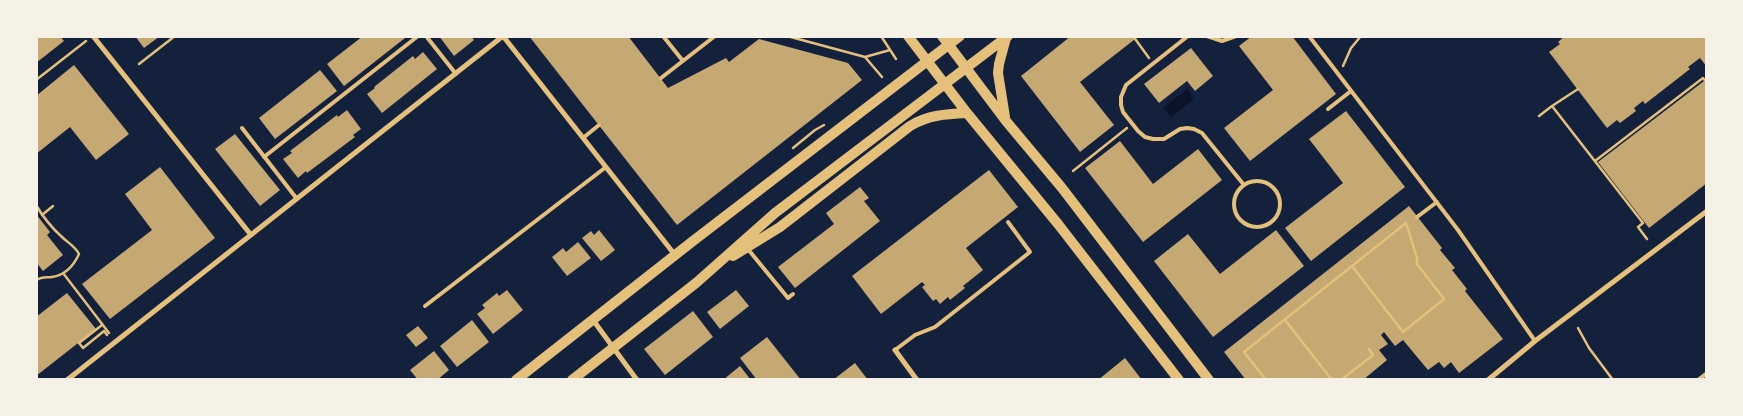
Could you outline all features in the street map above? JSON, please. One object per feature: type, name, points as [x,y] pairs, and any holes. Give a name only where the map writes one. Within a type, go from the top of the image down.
[{"type":"main road","points":[[908,36],[966,114],[1058,224],[1179,380]]},
{"type":"main road","points":[[516,380],[927,61],[945,40],[960,36]]},
{"type":"main road","points":[[745,245],[776,213],[1007,37]]},
{"type":"main road","points":[[1006,121],[998,64],[1007,37]]},
{"type":"main road","points":[[945,40],[1006,121],[1062,188],[1210,380]]},
{"type":"main road","points":[[572,380],[720,263],[745,245],[780,227],[916,122],[942,114],[966,114]]},
{"type":"street","points":[[67,380],[503,36],[675,255]]},
{"type":"street","points":[[91,38],[251,235]]},
{"type":"street","points":[[1488,380],[1535,341],[1707,211]]},
{"type":"street","points":[[592,320],[636,380]]},
{"type":"street","points":[[895,350],[917,380]]},
{"type":"lane","points":[[264,156],[418,36]]},
{"type":"lane","points":[[426,36],[456,74]]},
{"type":"lane","points":[[663,36],[683,61]]},
{"type":"lane","points":[[661,78],[715,36]]},
{"type":"lane","points":[[1188,36],[1131,80],[1120,97],[1123,112],[1145,137],[1158,140],[1180,130],[1194,129],[1202,133],[1244,185]]},
{"type":"lane","points":[[1207,36],[1222,42],[1236,36]]},
{"type":"lane","points":[[1309,36],[1458,230],[1535,341]]},
{"type":"lane","points":[[1328,109],[1351,91]]},
{"type":"lane","points":[[583,138],[599,125]]},
{"type":"lane","points":[[242,128],[297,199]]},
{"type":"lane","points":[[425,306],[606,167]]},
{"type":"lane","points":[[1258,180],[1273,186],[1278,192],[1280,207],[1278,215],[1273,221],[1260,227],[1245,223],[1240,218],[1236,212],[1235,197],[1244,185],[1258,180]]},
{"type":"lane","points":[[1417,217],[1437,202]]},
{"type":"lane","points":[[895,350],[915,335],[935,327],[1030,252],[1008,222]]},
{"type":"lane","points":[[745,245],[788,298],[793,294]]},
{"type":"lane","points":[[1698,380],[1707,373]]},
{"type":"path","points":[[139,64],[175,36]]},
{"type":"path","points":[[787,36],[865,57],[890,50]]},
{"type":"path","points":[[881,36],[896,60]]},
{"type":"path","points":[[1133,36],[1153,63]]},
{"type":"path","points":[[1342,70],[1346,57],[1361,36]]},
{"type":"path","points":[[36,80],[91,38]]},
{"type":"path","points":[[865,57],[882,77]]},
{"type":"path","points":[[1595,162],[1703,78],[1707,84]]},
{"type":"path","points":[[1539,116],[1578,89]]},
{"type":"path","points":[[1552,106],[1643,223],[1638,227],[1647,239]]},
{"type":"path","points":[[1073,171],[1133,124]]},
{"type":"path","points":[[799,136],[806,145]]},
{"type":"path","points":[[36,205],[42,215],[63,239],[76,248],[79,254],[71,268],[52,277],[44,276],[36,280]]},
{"type":"path","points":[[42,215],[53,206]]},
{"type":"path","points":[[1266,380],[1244,352],[1284,320],[1406,223],[1417,258],[1417,264],[1444,299],[1402,332],[1352,266]]},
{"type":"path","points":[[62,273],[102,324],[108,334],[104,331],[83,348],[79,343],[102,324]]},
{"type":"path","points":[[1284,320],[1332,380]]},
{"type":"path","points":[[1578,328],[1589,348],[1613,380]]},
{"type":"path","points":[[1341,380],[1373,355],[1368,349]]},
{"type":"water","points":[[1187,89],[1194,99],[1171,117],[1163,108]]},
{"type":"building","points":[[36,36],[60,36],[64,41],[36,63]]},
{"type":"building","points":[[135,36],[160,36],[144,48]]},
{"type":"building","points":[[363,36],[404,36],[405,38],[344,86],[327,64]]},
{"type":"building","points":[[439,36],[471,36],[474,40],[454,56]]},
{"type":"building","points":[[529,36],[628,36],[668,88],[726,58],[729,62],[759,39],[848,63],[862,80],[677,225]]},
{"type":"building","points":[[1071,36],[1139,36],[1080,82],[1114,125],[1080,152],[1021,76]]},
{"type":"building","points":[[1252,36],[1292,36],[1336,94],[1250,161],[1224,128],[1273,90],[1239,46]]},
{"type":"building","points":[[1565,36],[1707,36],[1707,67],[1700,58],[1688,67],[1690,69],[1645,104],[1643,101],[1634,108],[1636,111],[1620,123],[1617,120],[1607,128],[1549,52],[1560,44],[1558,42]]},
{"type":"building","points":[[1191,48],[1213,76],[1195,91],[1187,81],[1159,103],[1144,84]]},
{"type":"building","points":[[423,52],[437,69],[382,113],[367,94],[413,56],[415,59]]},
{"type":"building","points":[[74,65],[129,134],[96,160],[70,127],[36,154],[36,96]]},
{"type":"building","points":[[320,70],[337,91],[275,139],[259,118]]},
{"type":"building","points":[[1704,81],[1707,85],[1707,183],[1649,228],[1598,162]]},
{"type":"building","points":[[347,110],[361,129],[353,135],[355,137],[298,178],[283,159],[292,153],[290,151],[337,115],[338,117]]},
{"type":"building","points":[[1346,111],[1405,187],[1311,261],[1285,228],[1343,183],[1309,139]]},
{"type":"building","points":[[235,134],[280,190],[260,206],[215,149]]},
{"type":"building","points":[[1120,141],[1153,184],[1198,149],[1222,180],[1143,242],[1085,168]]},
{"type":"building","points":[[160,167],[215,238],[110,319],[82,284],[152,230],[125,194]]},
{"type":"building","points":[[989,170],[1018,207],[966,248],[983,270],[963,286],[965,288],[950,300],[948,297],[940,304],[936,299],[933,301],[922,287],[925,285],[922,282],[881,314],[852,276]]},
{"type":"building","points":[[860,187],[869,198],[864,201],[880,221],[795,288],[778,267],[834,224],[826,213]]},
{"type":"building","points":[[1409,206],[1442,248],[1440,250],[1455,268],[1452,270],[1467,289],[1465,291],[1503,339],[1459,373],[1451,362],[1444,368],[1439,362],[1428,370],[1403,340],[1395,346],[1384,332],[1381,335],[1388,344],[1379,350],[1387,360],[1363,380],[1246,380],[1224,352]]},
{"type":"building","points":[[36,214],[50,232],[47,235],[63,255],[43,271],[36,262]]},
{"type":"building","points":[[599,230],[615,250],[601,261],[582,238],[591,231],[594,235]]},
{"type":"building","points":[[1276,230],[1304,266],[1213,337],[1154,261],[1188,234],[1220,274]]},
{"type":"building","points":[[578,242],[591,258],[567,276],[552,257],[563,248],[566,252]]},
{"type":"building","points":[[507,290],[523,310],[493,334],[477,314],[485,308],[482,305],[497,293],[499,296]]},
{"type":"building","points":[[736,290],[749,306],[720,329],[707,312]]},
{"type":"building","points":[[67,293],[96,329],[36,376],[36,317]]},
{"type":"building","points":[[693,311],[713,337],[665,375],[644,349]]},
{"type":"building","points":[[472,320],[489,342],[457,367],[440,346]]},
{"type":"building","points":[[418,326],[428,338],[416,347],[406,335]]},
{"type":"building","points":[[767,337],[801,380],[757,380],[740,358]]},
{"type":"building","points":[[434,351],[449,370],[437,380],[418,380],[410,370]]},
{"type":"building","points":[[1125,358],[1142,380],[1098,380]]},
{"type":"building","points":[[855,363],[868,380],[833,380]]},
{"type":"building","points":[[740,366],[751,380],[723,380]]}]
